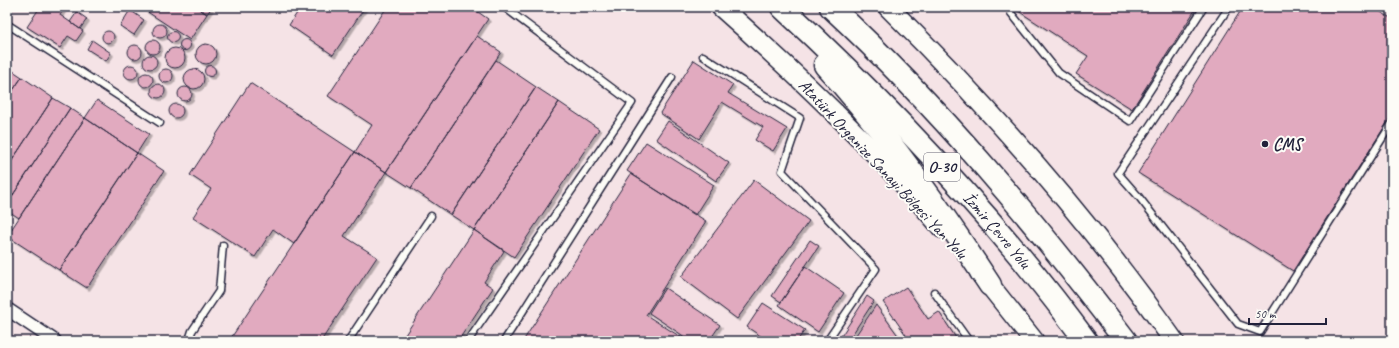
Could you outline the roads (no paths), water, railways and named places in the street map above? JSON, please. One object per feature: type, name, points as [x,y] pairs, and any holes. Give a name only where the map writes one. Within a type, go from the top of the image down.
[{"type":"highway","points":[[771,7],[838,79],[908,166],[944,214],[990,285]]},
{"type":"highway","name":"İzmir Çevre Yolu","points":[[782,7],[854,75],[961,187],[1031,268],[1086,341]]},
{"type":"highway","name":"İzmir Çevre Yolu","points":[[831,7],[913,88],[985,166],[1055,249],[1126,341]]},
{"type":"main road","name":"Atatürk Organize Sanayi Bölgesi Yan Yolu","points":[[721,7],[758,39],[845,122],[938,222],[1034,341]]},
{"type":"main road","points":[[888,7],[944,62],[1014,139],[1131,281],[1174,341]]},
{"type":"street","points":[[7,309],[55,341]]},
{"type":"lane","points":[[468,341],[632,103],[504,7]]},
{"type":"lane","points":[[1011,13],[1059,74],[1130,121],[1204,7]]},
{"type":"lane","points":[[1229,7],[1118,173],[1139,196],[1238,324],[1260,332],[1392,123]]},
{"type":"lane","points":[[7,24],[160,123]]},
{"type":"lane","points":[[703,56],[800,118],[782,171],[876,269],[827,341]]},
{"type":"lane","points":[[504,341],[672,77]]},
{"type":"lane","points":[[348,341],[431,216]]},
{"type":"lane","points":[[190,341],[192,331],[219,291],[223,245]]},
{"type":"lane","points":[[934,292],[969,341]]},
{"type":"place","name":"CMS","points":[[1265,144]]}]
